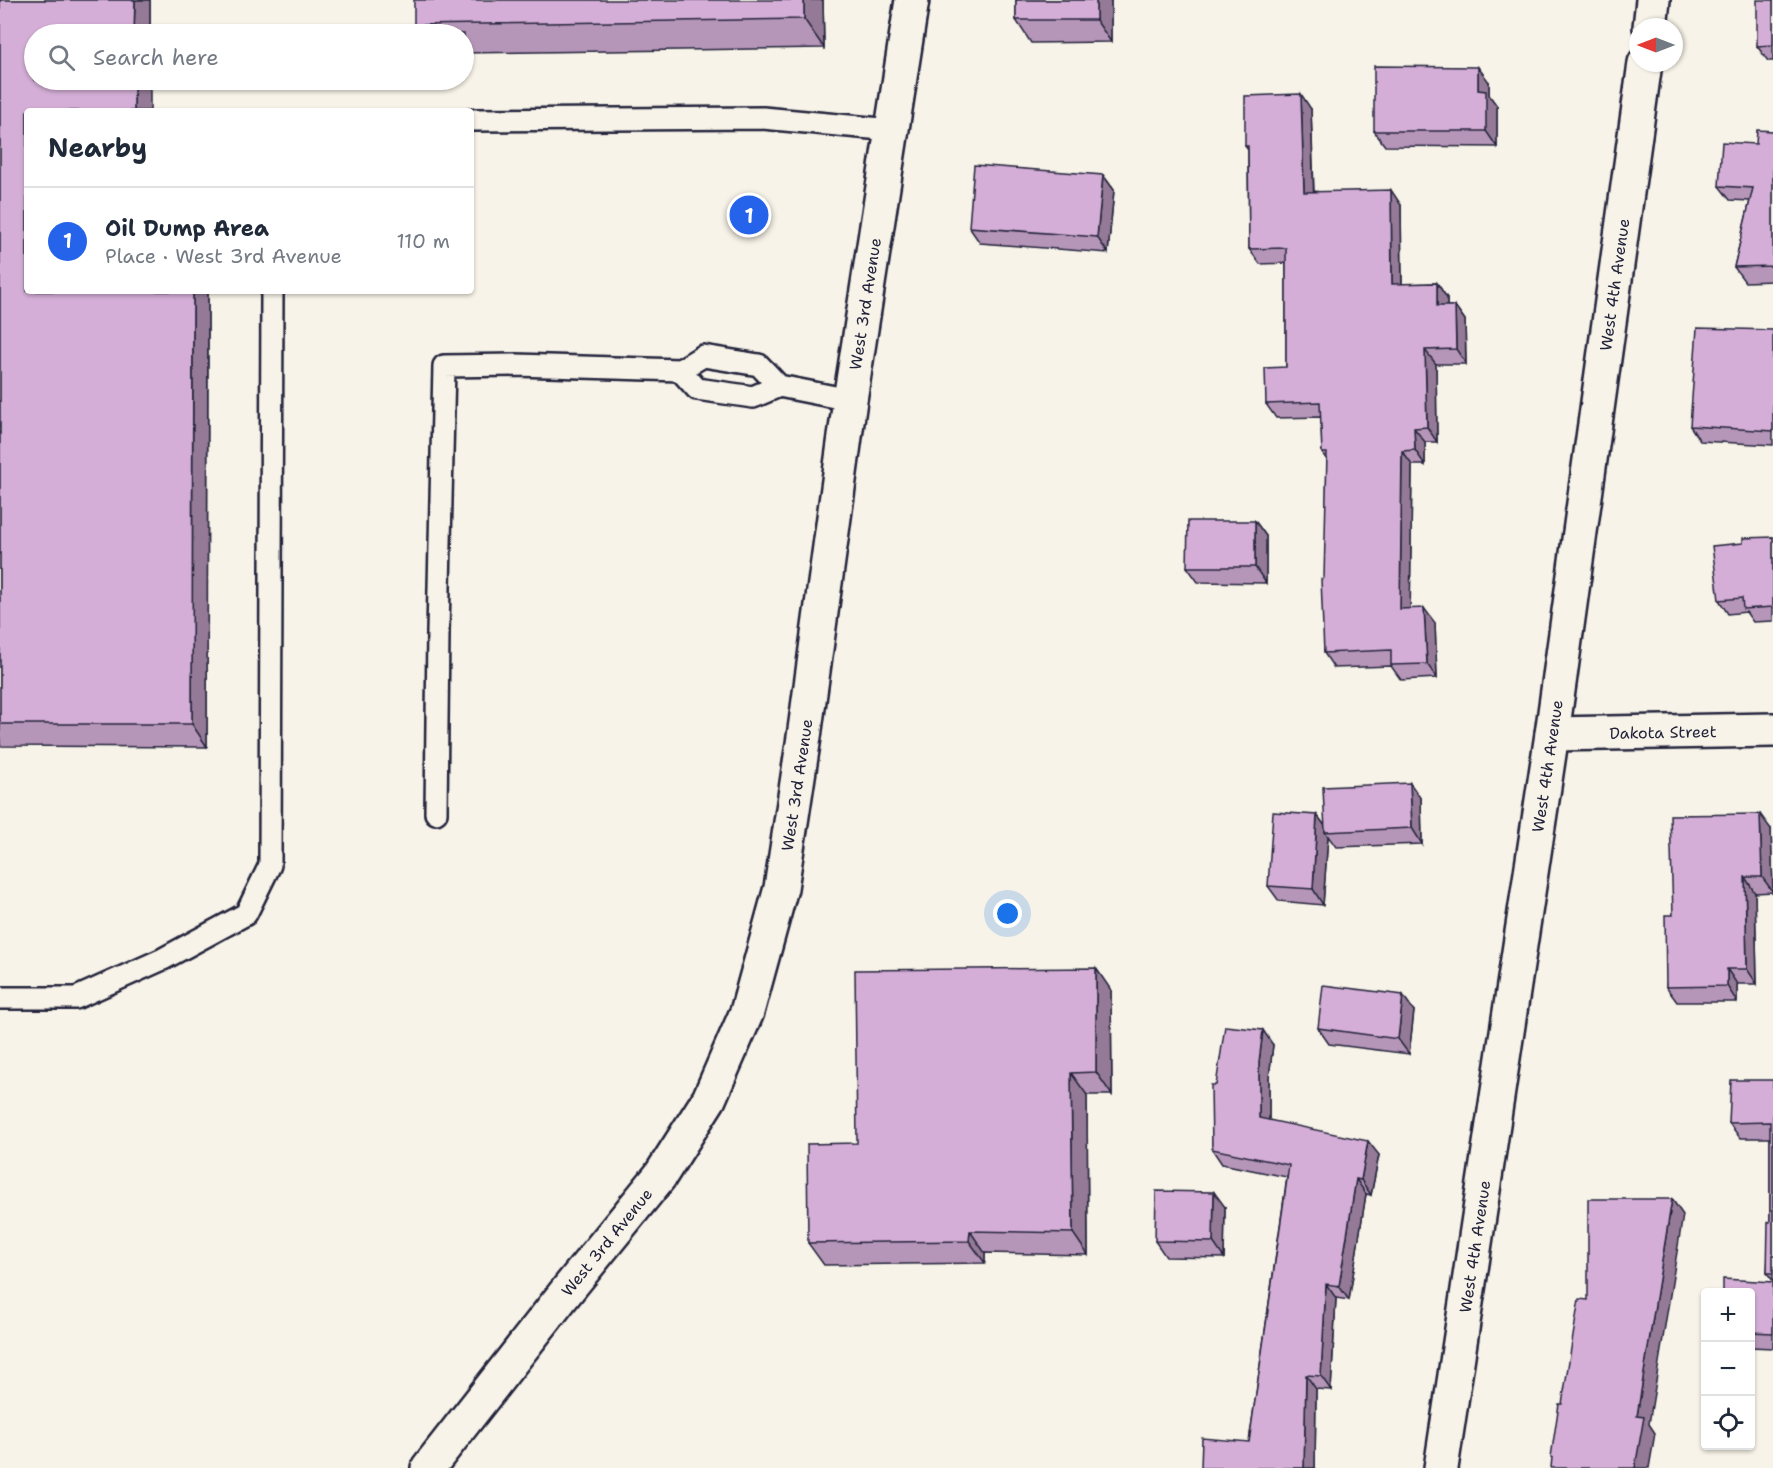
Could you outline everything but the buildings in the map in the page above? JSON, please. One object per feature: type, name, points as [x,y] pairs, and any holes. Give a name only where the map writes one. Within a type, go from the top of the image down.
[{"type":"street","name":"West 3rd Avenue","points":[[428,1468],[660,1176],[709,1099],[747,1012],[781,888],[850,400],[912,0]]},
{"type":"street","points":[[1651,18],[1653,0]]},
{"type":"street","name":"West 4th Avenue","points":[[1441,1468],[1552,734],[1644,72]]},
{"type":"street","name":"Dakota Street","points":[[1552,734],[1773,730]]},
{"type":"lane","points":[[474,120],[763,118],[892,130]]},
{"type":"lane","points":[[0,998],[76,998],[163,959],[246,914],[270,865],[272,294]]},
{"type":"lane","points":[[436,813],[444,366],[516,365],[680,370],[703,356],[759,365],[779,386]]},
{"type":"lane","points":[[680,370],[697,388],[753,397],[779,386],[850,400]]},
{"type":"place","name":"Oil Dump Area","points":[[749,215]]}]
